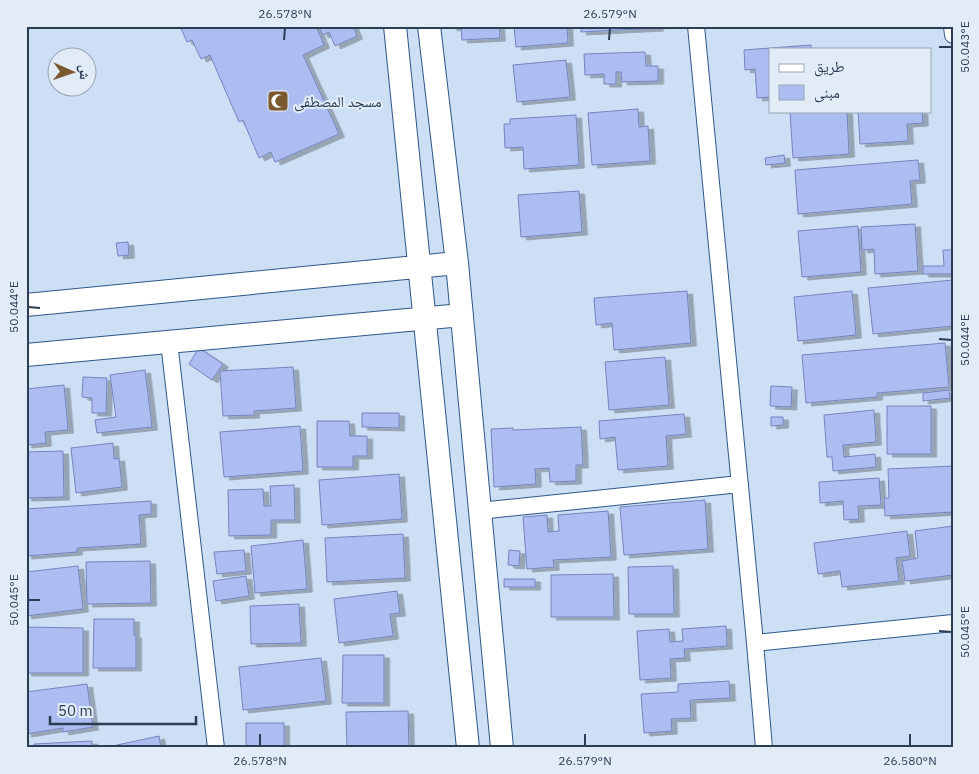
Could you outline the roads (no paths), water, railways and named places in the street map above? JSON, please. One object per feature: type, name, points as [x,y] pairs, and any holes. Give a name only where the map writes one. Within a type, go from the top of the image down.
[{"type":"street","points":[[396,26],[468,748]]},
{"type":"street","points":[[429,26],[457,263],[502,748]]},
{"type":"street","points":[[696,26],[764,748]]},
{"type":"street","points":[[952,26],[953,35]]},
{"type":"street","points":[[26,306],[457,263]]},
{"type":"street","points":[[26,355],[462,315]]},
{"type":"street","points":[[169,342],[216,748]]},
{"type":"street","points":[[479,511],[740,484]]},
{"type":"street","points":[[755,643],[953,624]]},
{"type":"place","name":"مسجد المصطفى","points":[[278,101]]}]
